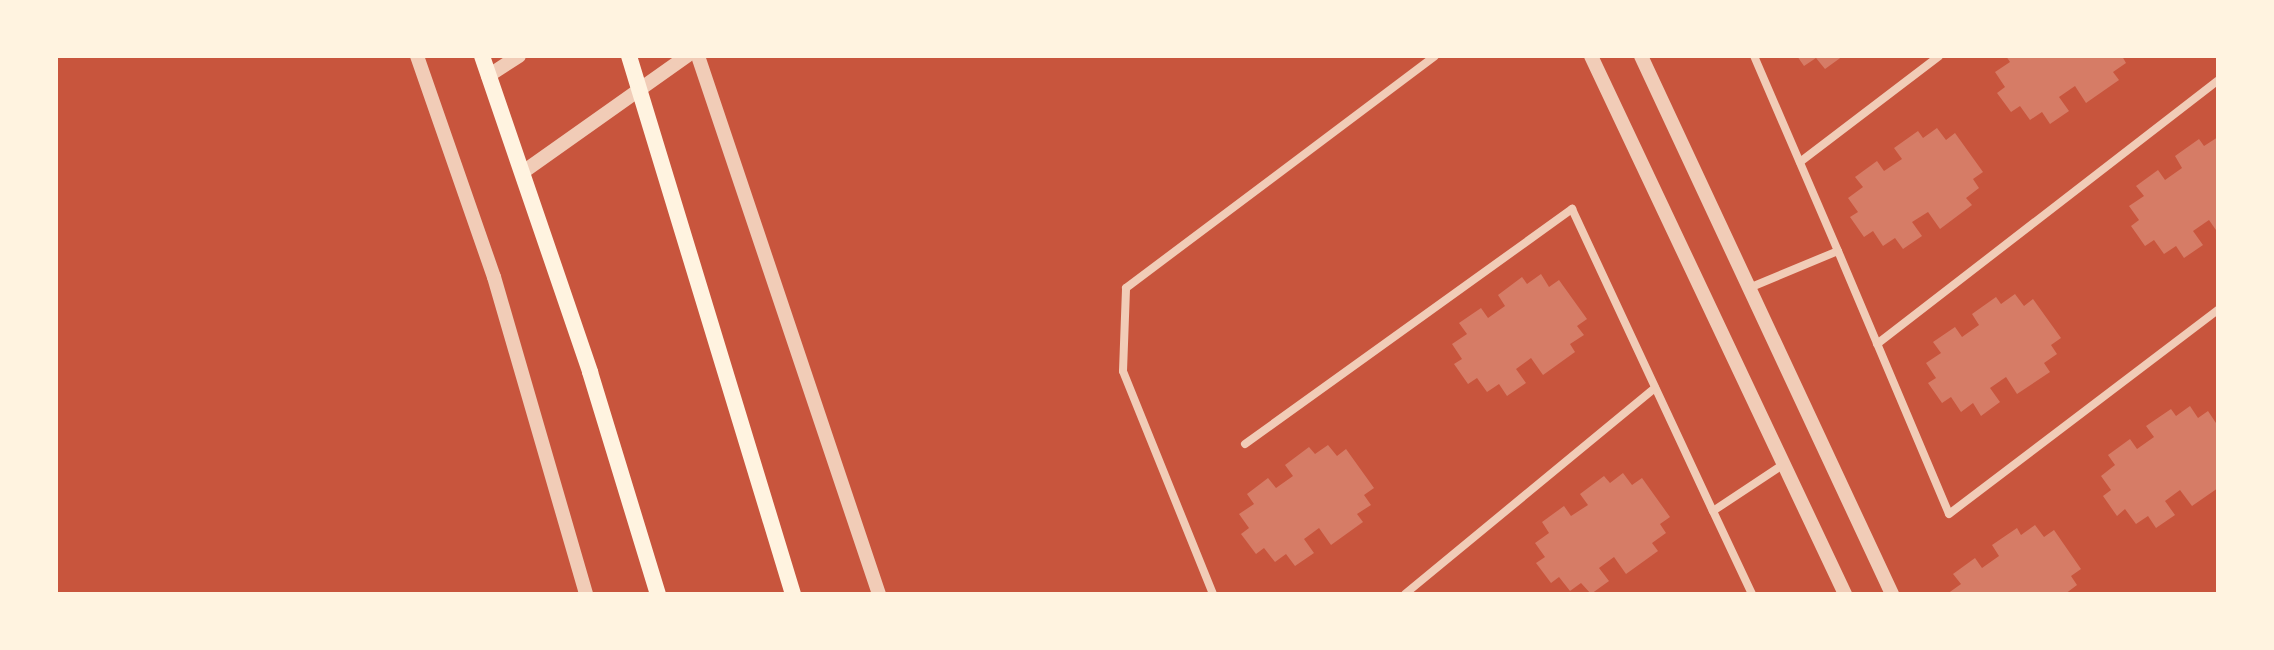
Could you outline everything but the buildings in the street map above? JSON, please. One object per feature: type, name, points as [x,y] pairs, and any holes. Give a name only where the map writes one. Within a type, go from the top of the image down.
[{"type":"main road","points":[[482,56],[590,372],[658,594]]},
{"type":"main road","points":[[629,56],[793,594]]},
{"type":"street","points":[[417,56],[494,277],[586,594]]},
{"type":"street","points":[[488,76],[519,56]]},
{"type":"street","points":[[523,172],[640,86],[687,56]]},
{"type":"street","points":[[698,56],[879,594]]},
{"type":"street","points":[[1213,594],[1123,371],[1126,288],[1435,56]]},
{"type":"street","points":[[1591,56],[1845,594]]},
{"type":"street","points":[[1641,56],[1892,594]]},
{"type":"street","points":[[1754,56],[1949,514],[2218,310]]},
{"type":"street","points":[[1800,162],[1939,56]]},
{"type":"street","points":[[1877,344],[2218,80]]},
{"type":"street","points":[[1245,444],[1572,209],[1752,594]]},
{"type":"street","points":[[1749,288],[1838,251]]},
{"type":"street","points":[[1405,594],[1655,388]]},
{"type":"street","points":[[1713,511],[1784,464]]}]
